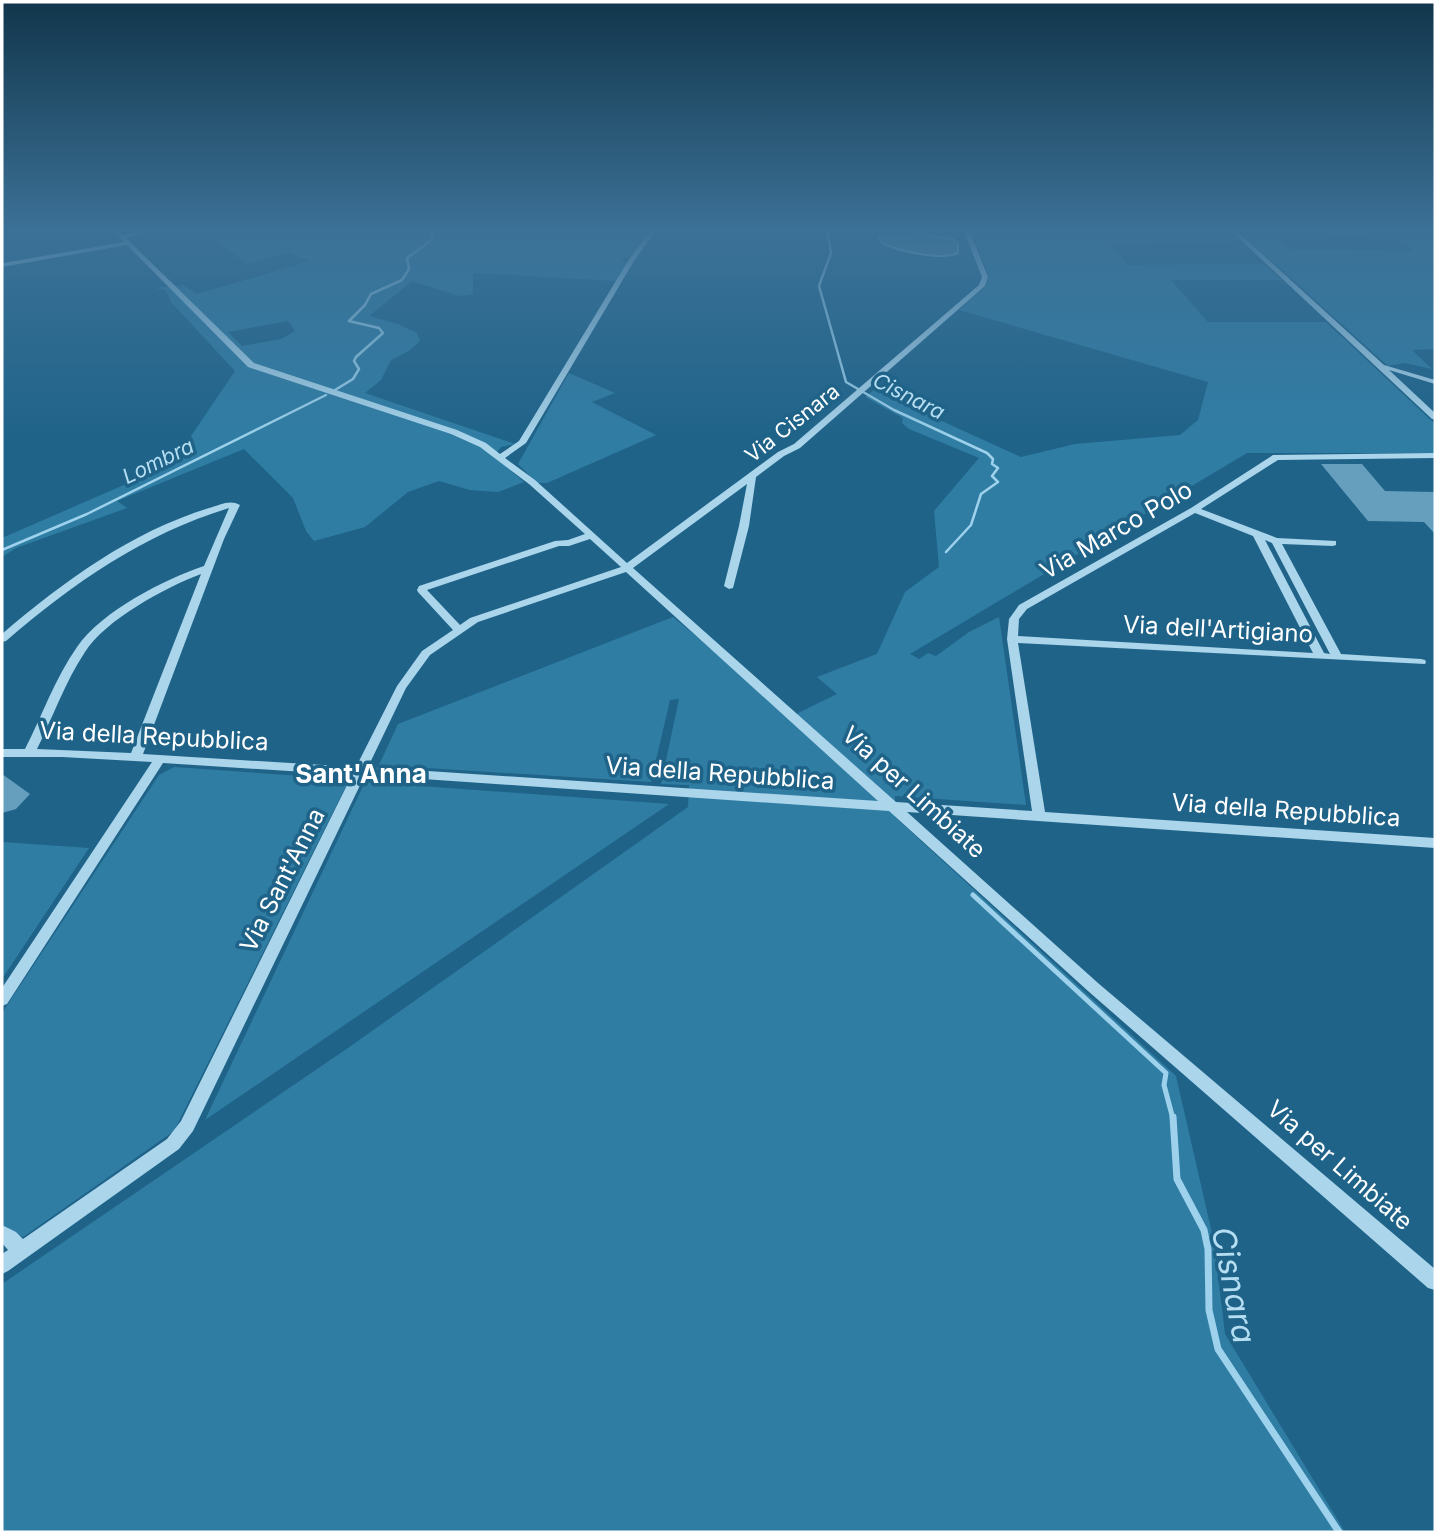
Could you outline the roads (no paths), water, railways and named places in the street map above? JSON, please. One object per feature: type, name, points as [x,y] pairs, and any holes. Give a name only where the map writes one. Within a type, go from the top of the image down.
[{"type":"street","name":"Via per Limbiate","points":[[187,301],[251,365],[454,432],[501,457],[1093,986],[1435,1281]]},
{"type":"street","points":[[501,457],[522,443],[607,301]]},
{"type":"street","name":"Via Cisnara","points":[[735,489],[797,446],[965,301]]},
{"type":"street","points":[[1310,301],[1435,417]]},
{"type":"street","points":[[1376,362],[1404,374],[1432,380]]},
{"type":"street","points":[[1409,394],[1408,383],[1432,380]]},
{"type":"street","name":"Via Marco Polo","points":[[1039,817],[1012,639],[1014,619],[1023,607],[1194,510],[1276,457],[1435,455]]},
{"type":"street","points":[[730,586],[752,477]]},
{"type":"street","name":"Via Sant'Anna","points":[[22,1251],[173,1144],[187,1126],[414,668],[426,653],[459,630],[497,610],[625,569],[735,489]]},
{"type":"street","points":[[2,639],[97,566],[145,535],[196,513],[235,505],[135,758]]},
{"type":"street","points":[[1194,510],[1276,541],[1333,543]]},
{"type":"street","points":[[459,630],[423,588],[558,543],[569,543],[589,536]]},
{"type":"street","points":[[1258,536],[1320,656]]},
{"type":"street","points":[[1276,541],[1336,657]]},
{"type":"street","points":[[29,752],[82,647],[109,624],[163,588],[208,568]]},
{"type":"street","name":"Via dell'Artigiano","points":[[1012,639],[1421,662]]},
{"type":"street","name":"Via della Repubblica","points":[[2,753],[29,752],[362,771],[1435,843]]},
{"type":"street","points":[[2,1000],[160,760]]},
{"type":"street","points":[[2,1234],[10,1238],[22,1251],[2,1265]]},
{"type":"waterway","name":"Lombra","points":[[335,390],[353,379],[359,369],[354,361],[356,357],[383,333],[379,328],[349,321],[367,301]]},
{"type":"waterway","name":"Cisnara","points":[[823,301],[846,382],[894,410],[987,453],[993,459],[992,464],[998,468],[992,476],[998,482],[981,494],[971,525],[946,552]]},
{"type":"waterway","name":"Lombra","points":[[2,550],[87,514],[326,395]]},
{"type":"waterway","name":"Cisnara","points":[[973,895],[1166,1073],[1164,1085],[1173,1119]]},
{"type":"waterway","name":"Cisnara","points":[[1173,1117],[1177,1179],[1204,1230],[1208,1249],[1209,1310],[1218,1349],[1339,1532]]},
{"type":"district","name":"Sant'Anna","points":[[361,773]]}]
